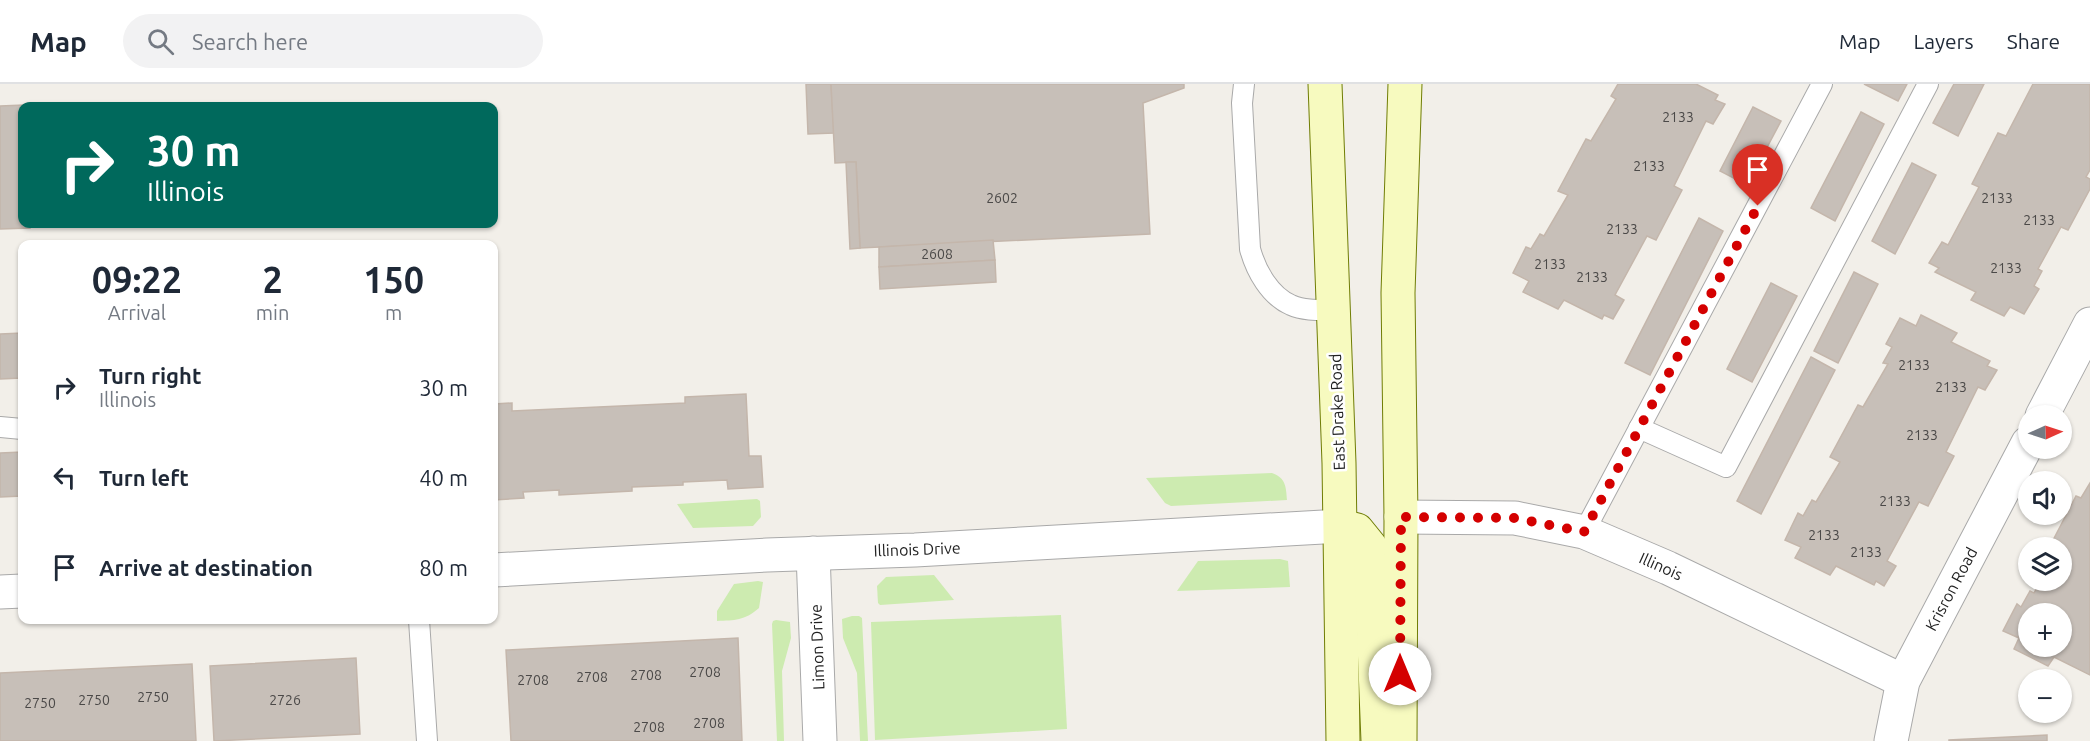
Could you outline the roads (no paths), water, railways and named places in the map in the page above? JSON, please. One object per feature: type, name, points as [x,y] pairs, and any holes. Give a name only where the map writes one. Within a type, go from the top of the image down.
[{"type":"main road","name":"East Drake Road","points":[[1325,84],[1341,525],[1343,741]]},
{"type":"main road","points":[[1400,741],[1401,517],[1398,293],[1405,84]]},
{"type":"main road","points":[[1341,525],[1357,530],[1370,546],[1378,741]]},
{"type":"street","points":[[2048,405],[2090,324]]},
{"type":"street","name":"Krisron Road","points":[[1891,741],[1903,681],[2020,459]]},
{"type":"street","name":"Illinois","points":[[1401,517],[1515,518],[1584,532],[1668,568],[1903,681]]},
{"type":"street","name":"Illinois Drive","points":[[498,570],[813,553],[927,550],[1341,525]]},
{"type":"street","name":"Limon Drive","points":[[813,553],[820,741]]},
{"type":"street","points":[[0,592],[18,591]]},
{"type":"lane","points":[[1244,84],[1242,103],[1252,259],[1266,282],[1283,300],[1301,308],[1334,310]]},
{"type":"lane","points":[[1584,532],[1822,84]]},
{"type":"lane","points":[[1639,428],[1726,467],[1928,84]]},
{"type":"lane","points":[[0,427],[18,429]]},
{"type":"lane","points":[[419,624],[427,741]]}]
